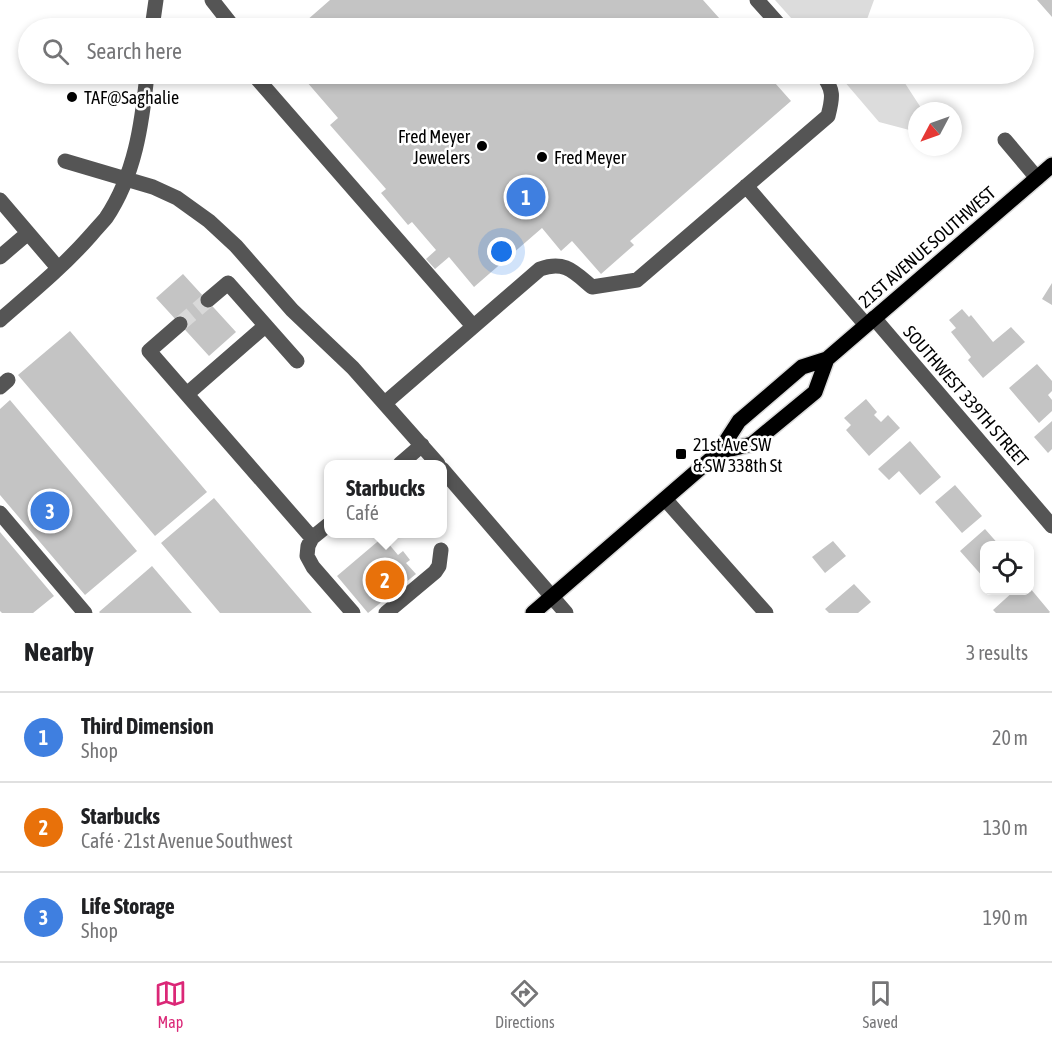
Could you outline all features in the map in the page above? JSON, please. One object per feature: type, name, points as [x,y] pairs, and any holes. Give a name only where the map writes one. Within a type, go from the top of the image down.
[{"type":"main road","name":"21ST AVENUE SOUTHWEST","points":[[533,613],[719,452],[739,421],[748,413],[802,367],[827,358],[1052,165]]},
{"type":"main road","name":"21ST AVENUE SOUTHWEST","points":[[719,452],[752,444],[815,392],[827,358]]},
{"type":"street","points":[[153,18],[156,0]]},
{"type":"street","points":[[212,0],[226,18]]},
{"type":"street","points":[[757,0],[773,18]]},
{"type":"street","points":[[0,320],[83,244],[105,219],[126,179],[134,155],[142,120],[146,84]]},
{"type":"street","points":[[263,84],[473,326]]},
{"type":"street","points":[[385,403],[540,268],[555,264],[570,270],[592,287],[638,280],[828,116],[833,98],[828,84]]},
{"type":"street","points":[[1005,140],[1037,178]]},
{"type":"street","points":[[65,161],[170,194],[209,221],[236,246],[292,310],[353,368],[434,460]]},
{"type":"street","name":"SOUTHWEST 339TH STREET","points":[[746,186],[1052,526]]},
{"type":"street","points":[[0,200],[58,268]]},
{"type":"street","points":[[0,256],[28,233]]},
{"type":"street","points":[[207,300],[228,283],[297,361]]},
{"type":"street","points":[[180,324],[149,351],[312,538]]},
{"type":"street","points":[[187,394],[265,326]]},
{"type":"street","points":[[406,460],[422,445]]},
{"type":"street","points":[[447,475],[566,613]]},
{"type":"street","points":[[665,499],[766,613]]},
{"type":"street","points":[[0,513],[83,612]]},
{"type":"street","points":[[324,528],[312,538],[307,556],[313,567],[353,613]]},
{"type":"street","points":[[386,613],[435,572],[440,566],[441,550]]},
{"type":"shaded area","points":[[775,0],[874,0],[867,18],[791,18]]},
{"type":"shaded area","points":[[847,84],[905,84],[917,102],[908,102],[908,130],[879,122]]},
{"type":"building","points":[[330,0],[703,0],[719,18],[309,18]]},
{"type":"building","points":[[1037,0],[1052,0],[1052,17]]},
{"type":"building","name":"Fred Meyer","points":[[309,84],[776,84],[791,101],[630,241],[634,245],[601,274],[572,241],[561,251],[542,228],[474,287],[449,257],[435,269],[426,259],[436,250],[412,222],[408,225],[381,193],[386,189],[330,125],[338,118]]},
{"type":"building","points":[[183,274],[236,332],[209,356],[156,298]]},
{"type":"building","points":[[1052,283],[1052,305],[1042,299]]},
{"type":"building","points":[[962,309],[969,317],[971,315],[993,342],[1011,327],[1025,342],[983,378],[968,360],[971,357],[951,332],[956,328],[949,320]]},
{"type":"building","points":[[70,331],[207,492],[155,536],[18,375]]},
{"type":"building","points":[[1037,364],[1052,381],[1052,391],[1048,395],[1052,400],[1052,411],[1039,423],[1009,388]]},
{"type":"building","points":[[866,399],[877,412],[874,415],[881,422],[888,415],[900,428],[869,456],[846,430],[851,425],[844,418]]},
{"type":"building","points":[[10,400],[137,551],[85,595],[0,495],[0,409]]},
{"type":"building","points":[[1052,421],[1052,449],[1048,453],[1034,437]]},
{"type":"building","points":[[910,441],[941,477],[920,495],[899,471],[889,480],[878,469]]},
{"type":"building","points":[[955,485],[982,516],[962,533],[935,502]]},
{"type":"building","points":[[214,498],[312,613],[220,613],[161,543]]},
{"type":"building","points":[[985,529],[996,541],[980,541],[980,574],[960,551]]},
{"type":"building","points":[[0,532],[54,596],[33,613],[2,613],[0,611]]},
{"type":"building","points":[[382,538],[398,555],[403,551],[410,560],[406,563],[416,574],[368,613],[337,576]]},
{"type":"building","points":[[833,541],[846,556],[825,573],[812,557]]},
{"type":"building","points":[[152,566],[192,613],[99,612]]},
{"type":"building","points":[[854,584],[871,602],[858,613],[829,613],[825,609]]},
{"type":"building","points":[[1034,593],[1050,612],[996,613],[993,610],[1010,595],[1034,595]]},
{"type":"tunnel","points":[[180,324],[208,300]]},
{"type":"place","name":"TAF@Saghalie","points":[[72,97]]},
{"type":"place","name":"Fred Meyer Jewelers","points":[[482,146]]},
{"type":"place","name":"Fred Meyer","points":[[542,157]]},
{"type":"place","name":"Third Dimension","points":[[526,197]]},
{"type":"place","name":"21st Ave SW & SW 338th St","points":[[681,454]]},
{"type":"place","name":"Life Storage","points":[[50,511]]},
{"type":"place","name":"Starbucks","points":[[385,580]]}]
